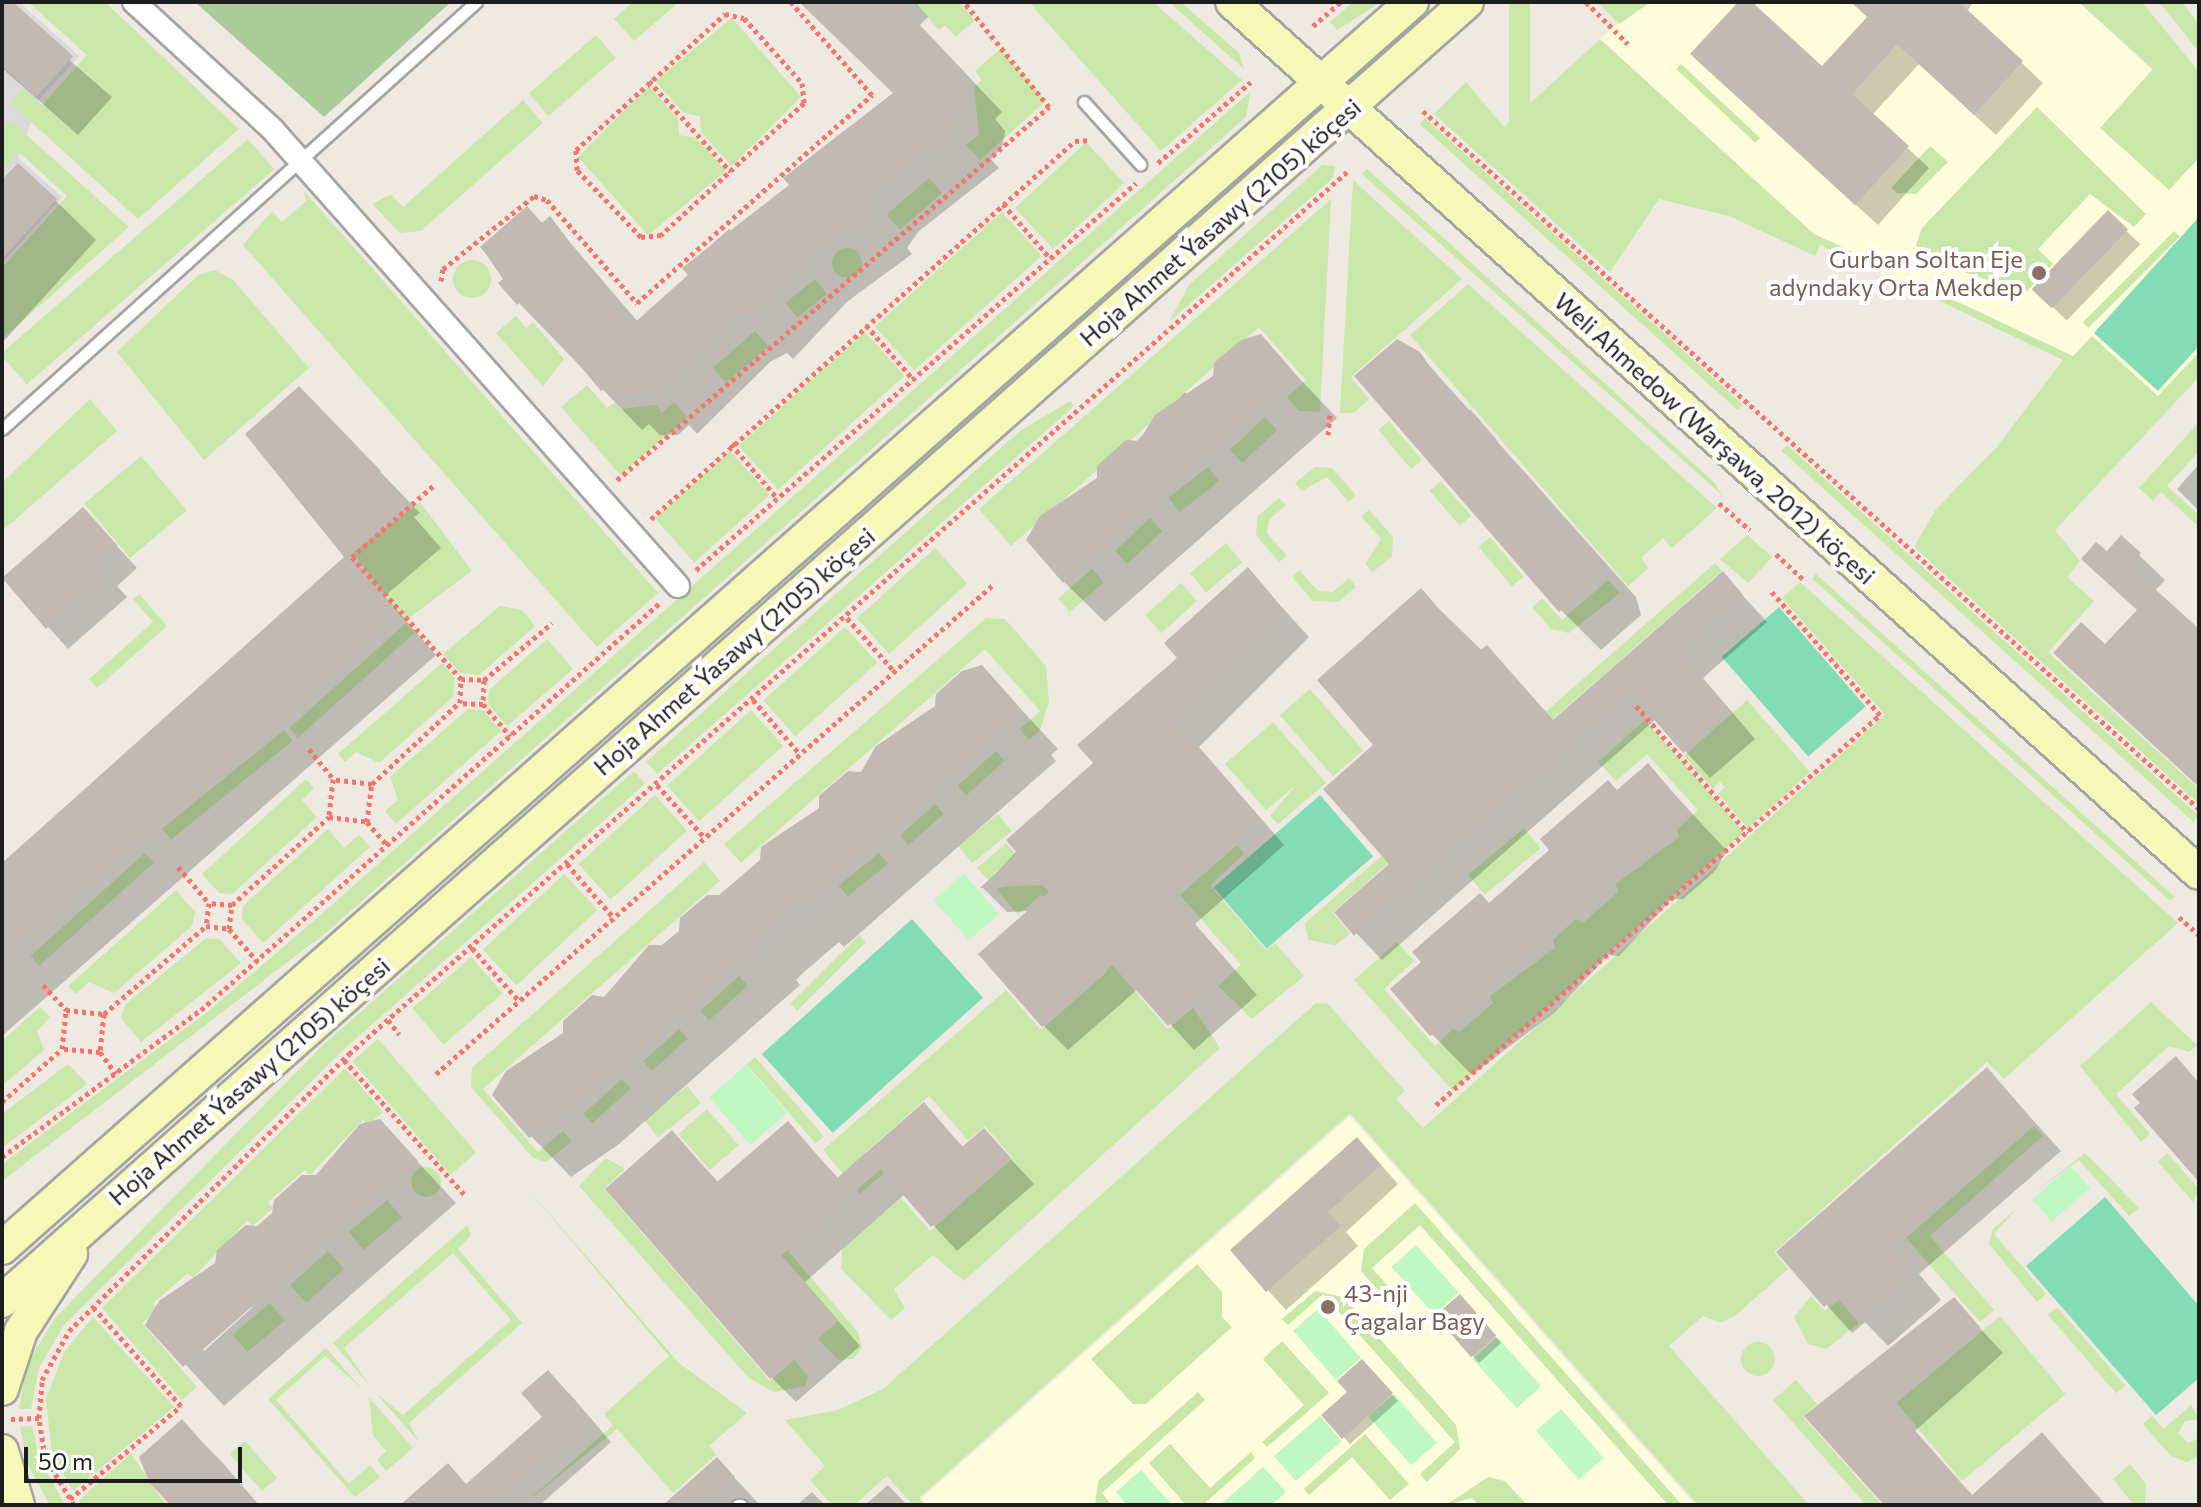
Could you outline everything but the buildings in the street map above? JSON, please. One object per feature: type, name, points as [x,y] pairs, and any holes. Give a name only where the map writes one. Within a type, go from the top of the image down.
[{"type":"main road","name":"Weli Ahmedow (Warşawa, 2012) köçesi","points":[[1232,2],[2199,873]]},
{"type":"main road","name":"Hoja Ahmet Ýasawy (2105) köçesi","points":[[2,1248],[1412,2]]},
{"type":"main road","name":"Hoja Ahmet Ýasawy (2105) köçesi","points":[[2,1301],[1467,2]]},
{"type":"main road","points":[[2,1228],[64,1191]]},
{"type":"main road","points":[[2,1389],[21,1331],[97,1215]]},
{"type":"main road","points":[[2,1451],[18,1505]]},
{"type":"street","points":[[134,2],[301,161],[685,580]]},
{"type":"lane","points":[[2,429],[476,2]]},
{"type":"lane","points":[[1084,102],[1140,164]]},
{"type":"path","points":[[452,295],[442,284],[443,269],[534,196],[547,200],[637,303],[872,95],[791,2]]},
{"type":"path","points":[[612,478],[626,479],[1049,107],[964,2]]},
{"type":"path","points":[[1313,26],[1341,2]]},
{"type":"path","points":[[1586,2],[1628,44]]},
{"type":"path","points":[[719,18],[744,18],[802,83],[805,96],[801,109],[661,235],[635,234],[577,170],[574,156],[649,81],[719,18]]},
{"type":"path","points":[[649,81],[731,172]]},
{"type":"path","points":[[2,1157],[116,1074],[257,961],[1251,82]]},
{"type":"path","points":[[1423,111],[2199,809]]},
{"type":"path","points":[[654,528],[655,510],[1075,141],[1096,143]]},
{"type":"path","points":[[93,1307],[181,1406],[72,1502],[45,1457],[39,1418],[50,1362],[93,1307],[388,1020],[847,618],[1348,171]]},
{"type":"path","points":[[1123,175],[1133,186]]},
{"type":"path","points":[[1003,204],[1050,258]]},
{"type":"path","points":[[866,325],[913,379]]},
{"type":"path","points":[[1328,435],[1330,412]]},
{"type":"path","points":[[731,444],[778,499]]},
{"type":"path","points":[[367,822],[372,784],[460,703],[461,679],[352,557],[433,486]]},
{"type":"path","points":[[1719,503],[1750,530]]},
{"type":"path","points":[[1776,554],[1805,581]]},
{"type":"path","points":[[683,562],[685,580]]},
{"type":"path","points":[[436,1074],[995,583]]},
{"type":"path","points":[[1436,1105],[1880,715],[1770,590]]},
{"type":"path","points":[[847,618],[894,671]]},
{"type":"path","points":[[461,679],[484,680],[552,623]]},
{"type":"path","points":[[484,680],[483,704],[510,736]]},
{"type":"path","points":[[753,700],[800,754]]},
{"type":"path","points":[[460,703],[483,704]]},
{"type":"path","points":[[1636,706],[1748,833]]},
{"type":"path","points":[[309,749],[333,779],[372,784]]},
{"type":"path","points":[[229,929],[232,905],[329,817],[333,779]]},
{"type":"path","points":[[657,785],[705,838]]},
{"type":"path","points":[[329,817],[367,822],[387,845]]},
{"type":"path","points":[[567,864],[614,918]]},
{"type":"path","points":[[178,867],[209,903],[232,905]]},
{"type":"path","points":[[116,1074],[100,1052],[104,1014],[206,926],[209,903]]},
{"type":"path","points":[[2179,917],[2199,935]]},
{"type":"path","points":[[206,926],[229,929],[257,961]]},
{"type":"path","points":[[472,947],[519,1001]]},
{"type":"path","points":[[43,985],[66,1010],[104,1014]]},
{"type":"path","points":[[2,1102],[62,1049],[66,1010]]},
{"type":"path","points":[[388,1020],[399,1034]]},
{"type":"path","points":[[62,1049],[100,1052]]},
{"type":"path","points":[[344,1060],[464,1194]]},
{"type":"path","points":[[2,1419],[39,1418]]},
{"type":"shaded area","points":[[2,2],[19,2],[79,56],[39,100],[18,158],[62,197],[2,263]]},
{"type":"shaded area","name":"Gurban Soltan Eje adyndaky Orta Mekdep","points":[[1641,2],[2078,2],[2199,113],[2199,363],[2160,405],[1688,183],[1495,136]]},
{"type":"shaded area","name":"43-nji Çagalar Bagy","points":[[1350,1116],[1695,1505],[927,1505],[921,1499]]},
{"type":"green space","points":[[28,2],[105,2],[239,129],[138,219],[10,103],[22,89],[42,105],[87,55]]},
{"type":"green space","points":[[195,2],[451,2],[324,117]]},
{"type":"green space","points":[[633,2],[679,2],[634,41],[614,19]]},
{"type":"green space","points":[[914,2],[959,2],[975,20],[956,37],[945,25],[939,30]]},
{"type":"green space","points":[[1029,2],[1153,2],[1242,80],[1161,151]]},
{"type":"green space","points":[[1169,2],[1181,2],[1239,53],[1244,69]]},
{"type":"green space","points":[[1353,2],[1381,2],[1337,30],[1330,22]]},
{"type":"green space","points":[[1509,2],[1530,2],[1530,132],[1509,132]]},
{"type":"green space","points":[[1597,2],[1651,2],[1619,24]]},
{"type":"green space","points":[[2079,2],[2142,2],[2199,72],[2199,158],[2169,190],[2100,128],[2153,69]]},
{"type":"green space","points":[[2159,2],[2182,2],[2199,24],[2199,52]]},
{"type":"green space","points":[[732,18],[801,97],[732,166],[701,132],[700,116],[684,113],[655,81]]},
{"type":"green space","points":[[596,35],[616,58],[549,116],[529,93]]},
{"type":"green space","points":[[1600,39],[1814,234],[1883,266],[1880,273],[1820,245],[1815,256],[1729,216],[1659,199],[1610,272],[1434,114],[1466,82],[1504,127]]},
{"type":"green space","points":[[1000,49],[1046,101],[980,160],[966,145],[979,134],[974,86],[982,80],[975,71]]},
{"type":"green space","points":[[1681,64],[1760,138],[1755,143],[1676,69]]},
{"type":"green space","points":[[649,86],[678,119],[679,135],[696,138],[726,171],[648,235],[578,157]]},
{"type":"green space","points":[[1251,91],[1246,117],[328,931],[2,1181],[2,1164],[206,1013],[317,918]]},
{"type":"green space","points":[[523,100],[543,123],[421,231],[400,233],[372,204],[391,194],[403,207]]},
{"type":"green space","points":[[2037,107],[2146,214],[2134,227],[2090,194],[2038,249],[2053,264],[2025,293],[1926,259],[1916,245],[1922,228]]},
{"type":"green space","points":[[1425,118],[1743,404],[1738,410],[1420,124]]},
{"type":"green space","points":[[10,120],[129,227],[2,339],[2,268],[67,196],[19,152],[2,171],[2,129]]},
{"type":"green space","points":[[248,139],[274,169],[27,384],[2,353]]},
{"type":"green space","points":[[1086,142],[1124,183],[1053,249],[1015,208]]},
{"type":"green space","points":[[1930,146],[1948,162],[1916,194],[1897,193],[1891,188]]},
{"type":"green space","points":[[1322,165],[1335,166],[1333,178],[1169,322],[1189,285]]},
{"type":"green space","points":[[1367,169],[1714,482],[1723,496],[1362,174]]},
{"type":"green space","points":[[929,178],[942,193],[900,230],[887,215]]},
{"type":"green space","points":[[1353,180],[1462,279],[1351,377],[1369,399],[1354,413],[1340,413]]},
{"type":"green space","points":[[304,191],[658,593],[597,647],[243,245],[272,211],[282,222],[306,201]]},
{"type":"green space","points":[[1331,199],[1320,412],[1299,411],[1287,397],[1306,380],[1259,327],[1011,546],[979,509]]},
{"type":"green space","points":[[1002,212],[1041,256],[914,370],[875,326]]},
{"type":"green space","points":[[2199,217],[2199,346],[2158,391],[2094,333]]},
{"type":"green space","points":[[2174,231],[2180,237],[2088,328],[2083,322]]},
{"type":"green space","points":[[847,248],[853,249],[861,257],[861,269],[853,277],[847,278],[841,277],[833,269],[832,263],[833,257],[841,249]]},
{"type":"green space","points":[[472,260],[486,265],[491,279],[486,293],[472,298],[458,293],[453,279],[458,265]]},
{"type":"green space","points":[[215,270],[233,280],[309,368],[204,460],[117,352],[198,275]]},
{"type":"green space","points":[[1907,278],[2073,356],[2092,336],[2158,396],[2199,352],[2199,377],[2055,530],[2080,561],[2067,577],[2094,601],[2048,652],[2199,789],[2199,804],[1914,547],[1936,509],[1996,448],[2063,360],[1904,284]]},
{"type":"green space","points":[[815,279],[827,294],[797,318],[785,303]]},
{"type":"green space","points":[[1468,284],[1717,508],[1672,548],[1663,538],[1641,558],[1649,568],[1628,586],[1410,335]]},
{"type":"green space","points":[[516,316],[526,328],[533,322],[564,359],[543,386],[496,333]]},
{"type":"green space","points":[[755,331],[768,346],[726,383],[713,368]]},
{"type":"green space","points":[[865,332],[904,376],[778,490],[739,446]]},
{"type":"green space","points":[[587,385],[607,408],[615,402],[621,409],[656,405],[662,413],[674,402],[687,417],[620,475],[561,407]]},
{"type":"green space","points":[[90,399],[117,431],[2,531],[2,483]]},
{"type":"green space","points":[[1070,401],[1074,406],[657,774],[646,762],[1020,431]]},
{"type":"green space","points":[[1265,417],[1277,430],[1242,463],[1230,450]]},
{"type":"green space","points":[[1389,421],[1422,460],[1411,469],[1378,430]]},
{"type":"green space","points":[[2199,422],[2199,451],[2167,486],[2199,515],[2199,527],[2161,492],[2153,501],[2139,488]]},
{"type":"green space","points":[[1787,445],[2199,816],[2193,822],[1782,451]]},
{"type":"green space","points":[[730,451],[769,495],[694,562],[655,519]]},
{"type":"green space","points":[[141,456],[187,510],[130,558],[84,504]]},
{"type":"green space","points":[[1208,467],[1219,481],[1180,512],[1169,498]]},
{"type":"green space","points":[[1315,467],[1332,468],[1356,495],[1349,502],[1327,477],[1302,491],[1295,483]]},
{"type":"green space","points":[[1441,481],[1471,516],[1460,526],[1430,491]]},
{"type":"green space","points":[[1279,498],[1286,505],[1269,520],[1267,533],[1287,556],[1279,562],[1256,535],[1257,517]]},
{"type":"green space","points":[[420,502],[472,571],[405,621],[353,553]]},
{"type":"green space","points":[[1369,510],[1393,537],[1392,556],[1373,572],[1365,564],[1381,539],[1361,516]]},
{"type":"green space","points":[[1150,518],[1162,531],[1127,564],[1115,551]]},
{"type":"green space","points":[[1747,535],[1772,557],[1748,583],[1720,559]]},
{"type":"green space","points":[[1490,537],[1523,577],[1512,586],[1479,547]]},
{"type":"green space","points":[[1226,543],[1242,562],[1206,592],[1190,573]]},
{"type":"green space","points":[[935,548],[967,584],[889,654],[857,618]]},
{"type":"green space","points":[[1715,563],[1722,571],[1333,912],[1350,934],[1335,945],[1308,940],[1305,923]]},
{"type":"green space","points":[[1092,569],[1104,583],[1070,612],[1058,599]]},
{"type":"green space","points":[[1299,570],[1318,591],[1333,592],[1349,578],[1356,587],[1338,602],[1313,601],[1292,577]]},
{"type":"green space","points":[[1816,574],[2174,897],[2170,901],[1812,578]]},
{"type":"green space","points":[[1608,580],[1620,593],[1569,633],[1551,629],[1532,607],[1542,598],[1562,620]]},
{"type":"green space","points":[[1800,582],[2178,923],[2004,1079],[1987,1062],[1774,1252],[1788,1269],[1736,1315],[1721,1323],[1703,1316],[1669,1346],[1809,1505],[1698,1505],[1350,1113],[919,1498],[925,1505],[913,1505],[887,1476],[854,1505],[832,1505],[810,1480],[825,1466],[785,1420],[838,1410],[883,1389],[1316,1003],[1328,1004],[1405,1091],[1396,1099],[1423,1128],[1885,715],[1782,598]]},
{"type":"green space","points":[[1181,583],[1197,601],[1161,633],[1145,615]]},
{"type":"green space","points":[[139,594],[167,626],[97,688],[89,679],[153,622],[133,599]]},
{"type":"green space","points":[[500,606],[522,610],[535,626],[479,675],[460,673],[443,654]]},
{"type":"green space","points":[[1779,607],[1866,707],[1808,756],[1722,657]]},
{"type":"green space","points":[[986,618],[1005,619],[1046,666],[1049,702],[1040,730],[1029,740],[1020,729],[1040,711],[985,649],[741,863],[724,844]]},
{"type":"green space","points":[[406,623],[415,633],[298,738],[289,728]]},
{"type":"green space","points":[[845,627],[877,663],[795,736],[763,701]]},
{"type":"green space","points":[[547,639],[573,669],[507,726],[488,704],[489,690]]},
{"type":"green space","points":[[442,663],[455,678],[453,697],[379,763],[356,752],[345,762],[338,754]]},
{"type":"green space","points":[[1310,689],[1363,750],[1333,776],[1280,715]]},
{"type":"green space","points":[[1747,700],[1810,772],[1748,828],[1718,794],[1725,787],[1720,782],[1713,789],[1684,756]]},
{"type":"green space","points":[[468,709],[483,710],[501,731],[396,824],[385,811],[398,800],[390,777]]},
{"type":"green space","points":[[751,710],[783,746],[699,821],[667,786]]},
{"type":"green space","points":[[1645,720],[1744,832],[1453,1091],[1354,980],[1397,942],[1414,961],[1384,989],[1435,1046],[1453,1029],[1460,1032],[1493,1003],[1490,996],[1555,948],[1553,940],[1576,919],[1583,923],[1618,892],[1616,884],[1679,837],[1677,830],[1698,810],[1647,754],[1616,781],[1598,762]]},
{"type":"green space","points":[[1273,722],[1326,783],[1278,824],[1270,816],[1295,786],[1266,810],[1225,764]]},
{"type":"green space","points":[[284,730],[293,741],[171,840],[162,829]]},
{"type":"green space","points":[[996,751],[1005,761],[966,795],[957,786]]},
{"type":"green space","points":[[634,771],[645,784],[343,1050],[64,1325],[39,1368],[31,1409],[19,1409],[27,1364],[55,1318],[322,1046]]},
{"type":"green space","points":[[306,779],[314,788],[302,800],[317,817],[232,894],[219,893],[202,874]]},
{"type":"green space","points":[[655,795],[687,831],[611,900],[578,864]]},
{"type":"green space","points":[[1320,795],[1373,856],[1267,949],[1214,888]]},
{"type":"green space","points":[[935,804],[944,814],[909,845],[900,835]]},
{"type":"green space","points":[[998,814],[1012,831],[972,863],[958,846]]},
{"type":"green space","points":[[1524,828],[1541,848],[1485,895],[1468,875]]},
{"type":"green space","points":[[328,829],[344,848],[359,835],[370,847],[263,943],[242,919],[243,906]]},
{"type":"green space","points":[[1006,843],[1168,1029],[1193,1008],[1220,1048],[964,1281],[933,1255],[894,1289],[905,1308],[891,1320],[841,1269],[842,1249],[901,1198],[930,1231],[1013,1158],[985,1126],[968,1140],[929,1096],[866,1152],[884,1173],[860,1194],[823,1150],[1006,990],[1041,1030],[1107,972],[1041,895],[1018,915],[996,889],[1014,884],[1007,866],[994,872],[992,884],[977,868]]},
{"type":"green space","points":[[1237,845],[1244,854],[1210,885],[1266,950],[1275,943],[1304,976],[1252,1019],[1218,986],[1241,965],[1180,895]]},
{"type":"green space","points":[[145,853],[154,863],[39,966],[31,956]]},
{"type":"green space","points":[[879,853],[888,864],[847,897],[839,886]]},
{"type":"green space","points":[[704,862],[720,881],[483,1089],[538,1152],[563,1131],[572,1141],[546,1162],[533,1158],[471,1087],[472,1068]]},
{"type":"green space","points":[[564,874],[597,910],[516,986],[483,950]]},
{"type":"green space","points":[[964,874],[999,914],[969,940],[934,900]]},
{"type":"green space","points":[[176,890],[195,912],[192,926],[114,993],[89,982],[76,994],[68,986]]},
{"type":"green space","points":[[912,919],[983,998],[833,1133],[762,1054]]},
{"type":"green space","points":[[859,935],[866,942],[797,1011],[790,1004]]},
{"type":"green space","points":[[206,938],[219,939],[241,963],[141,1042],[121,1018],[125,1005]]},
{"type":"green space","points":[[471,957],[502,993],[444,1044],[412,1008]]},
{"type":"green space","points":[[739,976],[748,986],[709,1020],[700,1011]]},
{"type":"green space","points":[[2151,1002],[2197,1045],[2189,1052],[2169,1046],[2116,1094],[2150,1134],[2141,1142],[2080,1066]]},
{"type":"green space","points":[[40,1007],[50,1017],[37,1031],[44,1050],[2,1086],[2,1041]]},
{"type":"green space","points":[[679,1029],[688,1039],[652,1071],[643,1061]]},
{"type":"green space","points":[[378,1039],[476,1152],[451,1175],[352,1061]]},
{"type":"green space","points":[[755,1057],[824,1136],[816,1143],[747,1064]]},
{"type":"green space","points":[[68,1064],[87,1084],[2,1148],[2,1114]]},
{"type":"green space","points":[[746,1065],[787,1113],[750,1145],[709,1097]]},
{"type":"green space","points":[[345,1068],[383,1112],[368,1125],[363,1120],[310,1175],[305,1170],[268,1202],[273,1208],[253,1226],[247,1221],[193,1278],[188,1273],[153,1303],[158,1309],[142,1323],[197,1387],[182,1400],[102,1308]]},
{"type":"green space","points":[[622,1079],[631,1089],[592,1123],[583,1114]]},
{"type":"green space","points":[[687,1086],[701,1103],[658,1138],[644,1121]]},
{"type":"green space","points":[[707,1109],[738,1145],[710,1170],[678,1134]]},
{"type":"green space","points":[[2034,1126],[2043,1136],[1930,1236],[1994,1310],[1980,1322],[1906,1238]]},
{"type":"green space","points":[[2085,1153],[2139,1208],[2129,1216],[2079,1160],[2030,1196]]},
{"type":"green space","points":[[2167,1153],[2199,1189],[2193,1202],[2158,1162]]},
{"type":"green space","points":[[606,1158],[625,1169],[604,1189],[770,1381],[794,1360],[808,1376],[806,1386],[774,1392],[749,1378],[579,1186]]},
{"type":"green space","points":[[2071,1166],[2090,1188],[2052,1221],[2033,1199]]},
{"type":"green space","points":[[426,1167],[437,1171],[441,1182],[437,1193],[426,1197],[415,1193],[411,1182],[415,1171]]},
{"type":"green space","points":[[724,1177],[858,1332],[862,1347],[853,1359],[838,1360],[818,1339],[838,1321],[718,1182]]},
{"type":"green space","points":[[521,1181],[679,1363],[747,1413],[709,1446],[716,1455],[673,1493],[617,1429],[523,1505],[613,1425],[604,1414],[669,1356]]},
{"type":"green space","points":[[2105,1197],[2199,1306],[2199,1378],[2156,1415],[2026,1266]]},
{"type":"green space","points":[[387,1200],[402,1218],[363,1250],[349,1232]]},
{"type":"green space","points":[[1415,1203],[1682,1505],[1668,1505],[1420,1225],[1372,1268],[1402,1302],[1394,1308],[1361,1271],[1364,1249]]},
{"type":"green space","points":[[2017,1208],[1994,1234],[2046,1294],[2037,1302],[1989,1244],[1992,1230]]},
{"type":"green space","points":[[467,1225],[471,1235],[458,1249],[522,1323],[409,1423],[419,1442],[375,1392],[403,1415],[511,1320],[453,1253],[344,1348],[371,1387],[333,1343]]},
{"type":"green space","points":[[1416,1245],[1459,1293],[1434,1315],[1391,1267]]},
{"type":"green space","points":[[328,1251],[344,1269],[306,1303],[290,1285]]},
{"type":"green space","points":[[1197,1264],[1222,1292],[1222,1317],[1232,1327],[1146,1404],[1133,1404],[1091,1359]]},
{"type":"green space","points":[[1315,1291],[1343,1297],[1456,1425],[1460,1449],[1427,1482],[1420,1474],[1455,1442],[1323,1294],[1288,1325],[1282,1319]]},
{"type":"green space","points":[[1811,1296],[1825,1311],[1839,1300],[1859,1323],[1826,1349],[1808,1344],[1794,1317]]},
{"type":"green space","points":[[270,1303],[285,1321],[247,1352],[232,1334]]},
{"type":"green space","points":[[2057,1307],[2125,1385],[2116,1393],[2048,1315]]},
{"type":"green space","points":[[1318,1309],[1361,1358],[1336,1380],[1293,1331]]},
{"type":"green space","points":[[2000,1316],[2066,1394],[1962,1481],[1897,1403]]},
{"type":"green space","points":[[93,1317],[174,1407],[73,1491],[52,1455],[46,1399],[64,1352]]},
{"type":"green space","points":[[1497,1337],[1541,1386],[1517,1408],[1472,1359]]},
{"type":"green space","points":[[1282,1341],[1329,1393],[1267,1447],[1262,1442],[1304,1405],[1263,1359]]},
{"type":"green space","points":[[1758,1342],[1770,1347],[1775,1359],[1770,1371],[1758,1376],[1746,1371],[1741,1359],[1746,1347]]},
{"type":"green space","points":[[326,1348],[362,1389],[325,1356],[276,1400],[349,1484],[370,1465],[380,1477],[355,1497],[268,1399]]},
{"type":"green space","points":[[1796,1380],[1817,1404],[1803,1417],[1882,1505],[1866,1505],[1773,1400]]},
{"type":"green space","points":[[1198,1392],[1205,1400],[1102,1493],[1112,1505],[1095,1505],[1098,1481]]},
{"type":"green space","points":[[1394,1394],[1437,1443],[1411,1465],[1368,1416]]},
{"type":"green space","points":[[369,1397],[413,1448],[386,1471],[377,1460],[386,1451],[373,1435]]},
{"type":"green space","points":[[2191,1405],[2199,1419],[2185,1421],[2178,1433],[2188,1443],[2199,1438],[2199,1456],[2187,1462],[2171,1456],[2143,1424],[2152,1416],[2164,1429]]},
{"type":"green space","points":[[1561,1409],[1604,1458],[1579,1480],[1536,1431]]},
{"type":"green space","points":[[1320,1416],[1342,1441],[1296,1481],[1274,1456]]},
{"type":"green space","points":[[32,1426],[39,1458],[65,1505],[50,1505],[27,1463],[20,1427]]},
{"type":"green space","points":[[1365,1434],[1409,1484],[1390,1500],[1352,1457],[1309,1495],[1304,1489]]},
{"type":"green space","points":[[245,1441],[277,1478],[262,1491],[230,1454]]},
{"type":"green space","points":[[1170,1444],[1210,1488],[1251,1452],[1255,1458],[1203,1505],[1186,1505],[1149,1463]]},
{"type":"green space","points":[[131,1454],[166,1505],[82,1505],[79,1500]]},
{"type":"green space","points":[[2130,1464],[2146,1484],[2145,1505],[2134,1505],[2113,1479]]},
{"type":"green space","points":[[1263,1467],[1286,1492],[1271,1505],[1220,1505]]},
{"type":"green space","points":[[1141,1470],[1172,1505],[1127,1505],[1116,1492]]},
{"type":"green space","points":[[1488,1477],[1505,1481],[1527,1505],[1479,1505],[1472,1498],[1446,1505]]},
{"type":"place","name":"Gurban Soltan Eje adyndaky Orta Mekdep","points":[[2039,273]]},
{"type":"place","name":"43-nji Çagalar Bagy","points":[[1328,1307]]}]
